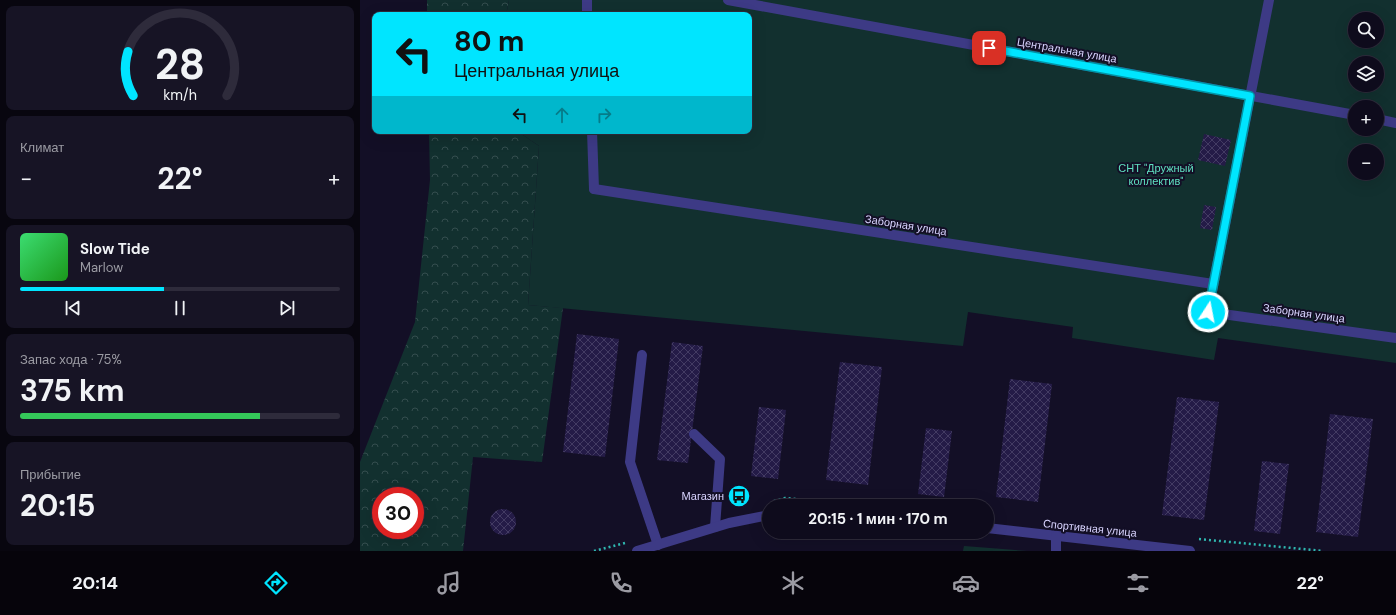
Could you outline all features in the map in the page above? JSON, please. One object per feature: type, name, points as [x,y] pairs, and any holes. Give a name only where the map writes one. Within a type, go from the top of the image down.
[{"type":"street","points":[[587,0],[588,12]]},
{"type":"street","name":"Центральная улица","points":[[728,0],[1348,114]]},
{"type":"street","points":[[1213,284],[1269,0]]},
{"type":"street","points":[[1384,120],[1396,123]]},
{"type":"street","name":"Заборная улица","points":[[592,134],[594,189],[1213,284],[1208,312],[1396,338]]},
{"type":"street","points":[[642,355],[630,462],[658,545]]},
{"type":"street","points":[[694,434],[720,459],[715,527]]},
{"type":"street","points":[[637,551],[729,523],[762,516]]},
{"type":"street","name":"Спортивная улица","points":[[994,529],[1190,551]]},
{"type":"street","points":[[1056,536],[1056,551]]},
{"type":"green space","points":[[427,0],[509,0],[507,12],[427,12]]},
{"type":"green space","name":"СНТ \"Дружный коллектив\"","points":[[509,0],[1396,0],[1396,363],[1218,338],[1214,360],[1072,338],[1073,327],[968,312],[963,346],[528,305],[539,146],[521,134],[752,134],[752,12],[507,12]]},
{"type":"green space","points":[[429,134],[521,134],[539,146],[528,305],[563,308],[542,462],[473,457],[463,551],[360,551],[360,462],[415,322],[430,180]]},
{"type":"green space","points":[[964,546],[1027,551],[963,551]]},
{"type":"building","points":[[1204,134],[1231,140],[1225,166],[1198,160]]},
{"type":"building","points":[[1204,205],[1216,207],[1212,230],[1200,228]]},
{"type":"building","points":[[577,334],[619,339],[605,457],[563,452]]},
{"type":"building","points":[[672,342],[703,346],[688,463],[657,460]]},
{"type":"building","points":[[840,362],[882,367],[868,485],[826,480]]},
{"type":"building","points":[[1010,379],[1052,384],[1038,502],[996,497]]},
{"type":"building","points":[[1177,397],[1219,402],[1204,520],[1162,515]]},
{"type":"building","points":[[759,407],[786,410],[778,479],[751,476]]},
{"type":"building","points":[[1330,414],[1373,419],[1358,537],[1316,532]]},
{"type":"building","points":[[926,428],[952,431],[944,497],[918,494]]},
{"type":"building","points":[[1262,461],[1289,464],[1280,534],[1254,531]]},
{"type":"building","points":[[503,509],[512,513],[516,522],[512,531],[503,535],[494,531],[490,522],[494,513]]},
{"type":"place","name":"Магазин","points":[[739,496]]},
{"type":"route","points":[[989,48],[1250,96],[1208,312]]}]
